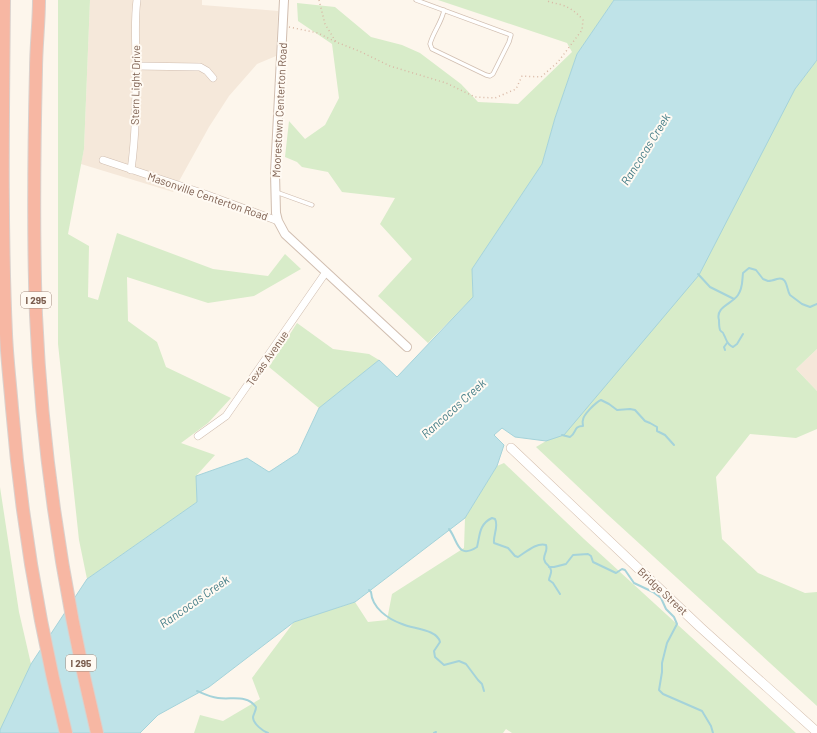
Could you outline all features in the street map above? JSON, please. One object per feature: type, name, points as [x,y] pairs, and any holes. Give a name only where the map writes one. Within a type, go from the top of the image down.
[{"type":"highway","name":"I 295","points":[[4,0],[3,198],[6,335],[15,443],[20,497],[30,564],[43,635],[66,733]]},
{"type":"highway","name":"I 295","points":[[39,1],[36,69],[36,316],[46,440],[56,525],[67,593],[97,733]]},
{"type":"highway","points":[[0,165],[3,198]]},
{"type":"main road","name":"Bridge Street","points":[[511,448],[700,627],[817,732]]},
{"type":"street","name":"Stern Light Drive","points":[[131,170],[134,148],[136,66],[135,16],[137,0]]},
{"type":"street","name":"Moorestown Centerton Road","points":[[278,221],[275,173],[284,0]]},
{"type":"street","points":[[136,66],[200,67],[207,71],[213,78]]},
{"type":"street","name":"Masonville Centerton Road","points":[[103,160],[205,194],[278,221],[285,234],[407,347]]},
{"type":"street","name":"Texas Avenue","points":[[198,436],[226,416],[326,272]]},
{"type":"lane","points":[[416,0],[444,10],[511,35],[493,74],[490,76],[486,75],[432,49],[430,44],[431,40],[444,10]]},
{"type":"lane","points":[[275,192],[312,205]]},
{"type":"path","points":[[319,0],[325,24],[336,42]]},
{"type":"shaded area","points":[[90,0],[202,0],[202,5],[278,11],[276,56],[257,64],[229,96],[209,127],[173,192],[81,164],[84,149]]},
{"type":"shaded area","points":[[817,349],[817,391],[796,369]]},
{"type":"green space","points":[[58,0],[90,0],[84,149],[68,234],[89,246],[88,297],[98,300],[117,233],[213,269],[268,276],[285,254],[301,269],[254,296],[208,303],[127,277],[128,321],[157,342],[166,367],[231,398],[208,423],[181,443],[215,455],[196,476],[197,502],[87,579],[79,540],[58,344]]},
{"type":"green space","points":[[438,0],[614,0],[577,54],[555,118],[542,164],[472,269],[473,297],[428,343],[378,296],[412,259],[380,224],[395,198],[342,192],[328,172],[302,167],[297,162],[285,157],[289,121],[305,139],[325,125],[339,98],[332,44],[298,21],[297,3],[335,7],[371,37],[402,45],[420,53],[461,84],[478,102],[518,104],[572,52],[567,43]]},
{"type":"green space","points":[[817,60],[817,349],[796,369],[817,391],[817,429],[796,438],[750,434],[716,477],[722,539],[758,573],[805,593],[817,592],[817,706],[536,447],[546,441]]},
{"type":"green space","points":[[297,323],[333,349],[369,354],[379,360],[319,408],[269,367]]},
{"type":"green space","points":[[504,463],[584,539],[796,733],[512,733],[506,729],[503,733],[194,733],[200,715],[223,721],[260,699],[252,678],[294,622],[355,602],[368,622],[387,620],[392,594],[464,548],[465,518],[497,466]]},
{"type":"green space","points":[[0,487],[19,612],[31,664],[0,730]]},
{"type":"water","name":"Rancocas Creek","points":[[614,0],[817,0],[817,60],[795,89],[699,275],[564,435],[546,441],[515,437],[502,428],[494,435],[504,445],[497,466],[465,518],[355,602],[294,622],[209,687],[158,715],[140,733],[0,733],[0,730],[31,664],[87,579],[197,502],[196,476],[247,458],[269,472],[298,453],[319,408],[379,360],[397,377],[473,297],[472,269],[542,164],[555,118],[577,54]]},
{"type":"waterway","points":[[743,334],[737,344],[733,347],[729,345],[720,330],[718,316],[719,312],[740,292],[743,273],[749,268],[756,270],[763,279],[768,281],[783,279],[790,295],[802,304],[810,307],[817,304]]},
{"type":"waterway","points":[[698,274],[710,287],[734,299]]},
{"type":"waterway","points":[[725,350],[724,347],[727,343]]},
{"type":"waterway","points":[[562,435],[570,437],[574,434],[576,428],[583,426],[585,415],[601,400],[617,410],[635,410],[645,421],[657,427],[657,431],[665,435],[674,445]]},
{"type":"waterway","points":[[449,529],[459,547],[465,551],[477,547],[482,527],[492,518],[495,519],[496,522],[494,543],[508,548],[515,556],[518,557],[535,546],[543,544],[546,545],[547,549],[544,559],[545,563],[551,570],[549,580],[553,583],[560,594]]},
{"type":"waterway","points":[[549,567],[566,564],[573,555],[588,554],[591,556],[593,562],[616,573],[622,569],[625,570],[634,583],[653,592],[661,598],[666,609],[674,617],[677,624],[667,643],[662,663],[659,690],[663,694],[702,711],[711,726],[713,733]]},
{"type":"waterway","points":[[369,590],[374,603],[386,616],[406,626],[434,634],[440,642],[434,651],[435,657],[444,665],[459,661],[466,664],[482,684],[484,691]]},
{"type":"waterway","points":[[197,691],[215,698],[238,698],[248,700],[256,707],[253,717],[256,725],[268,733]]}]
